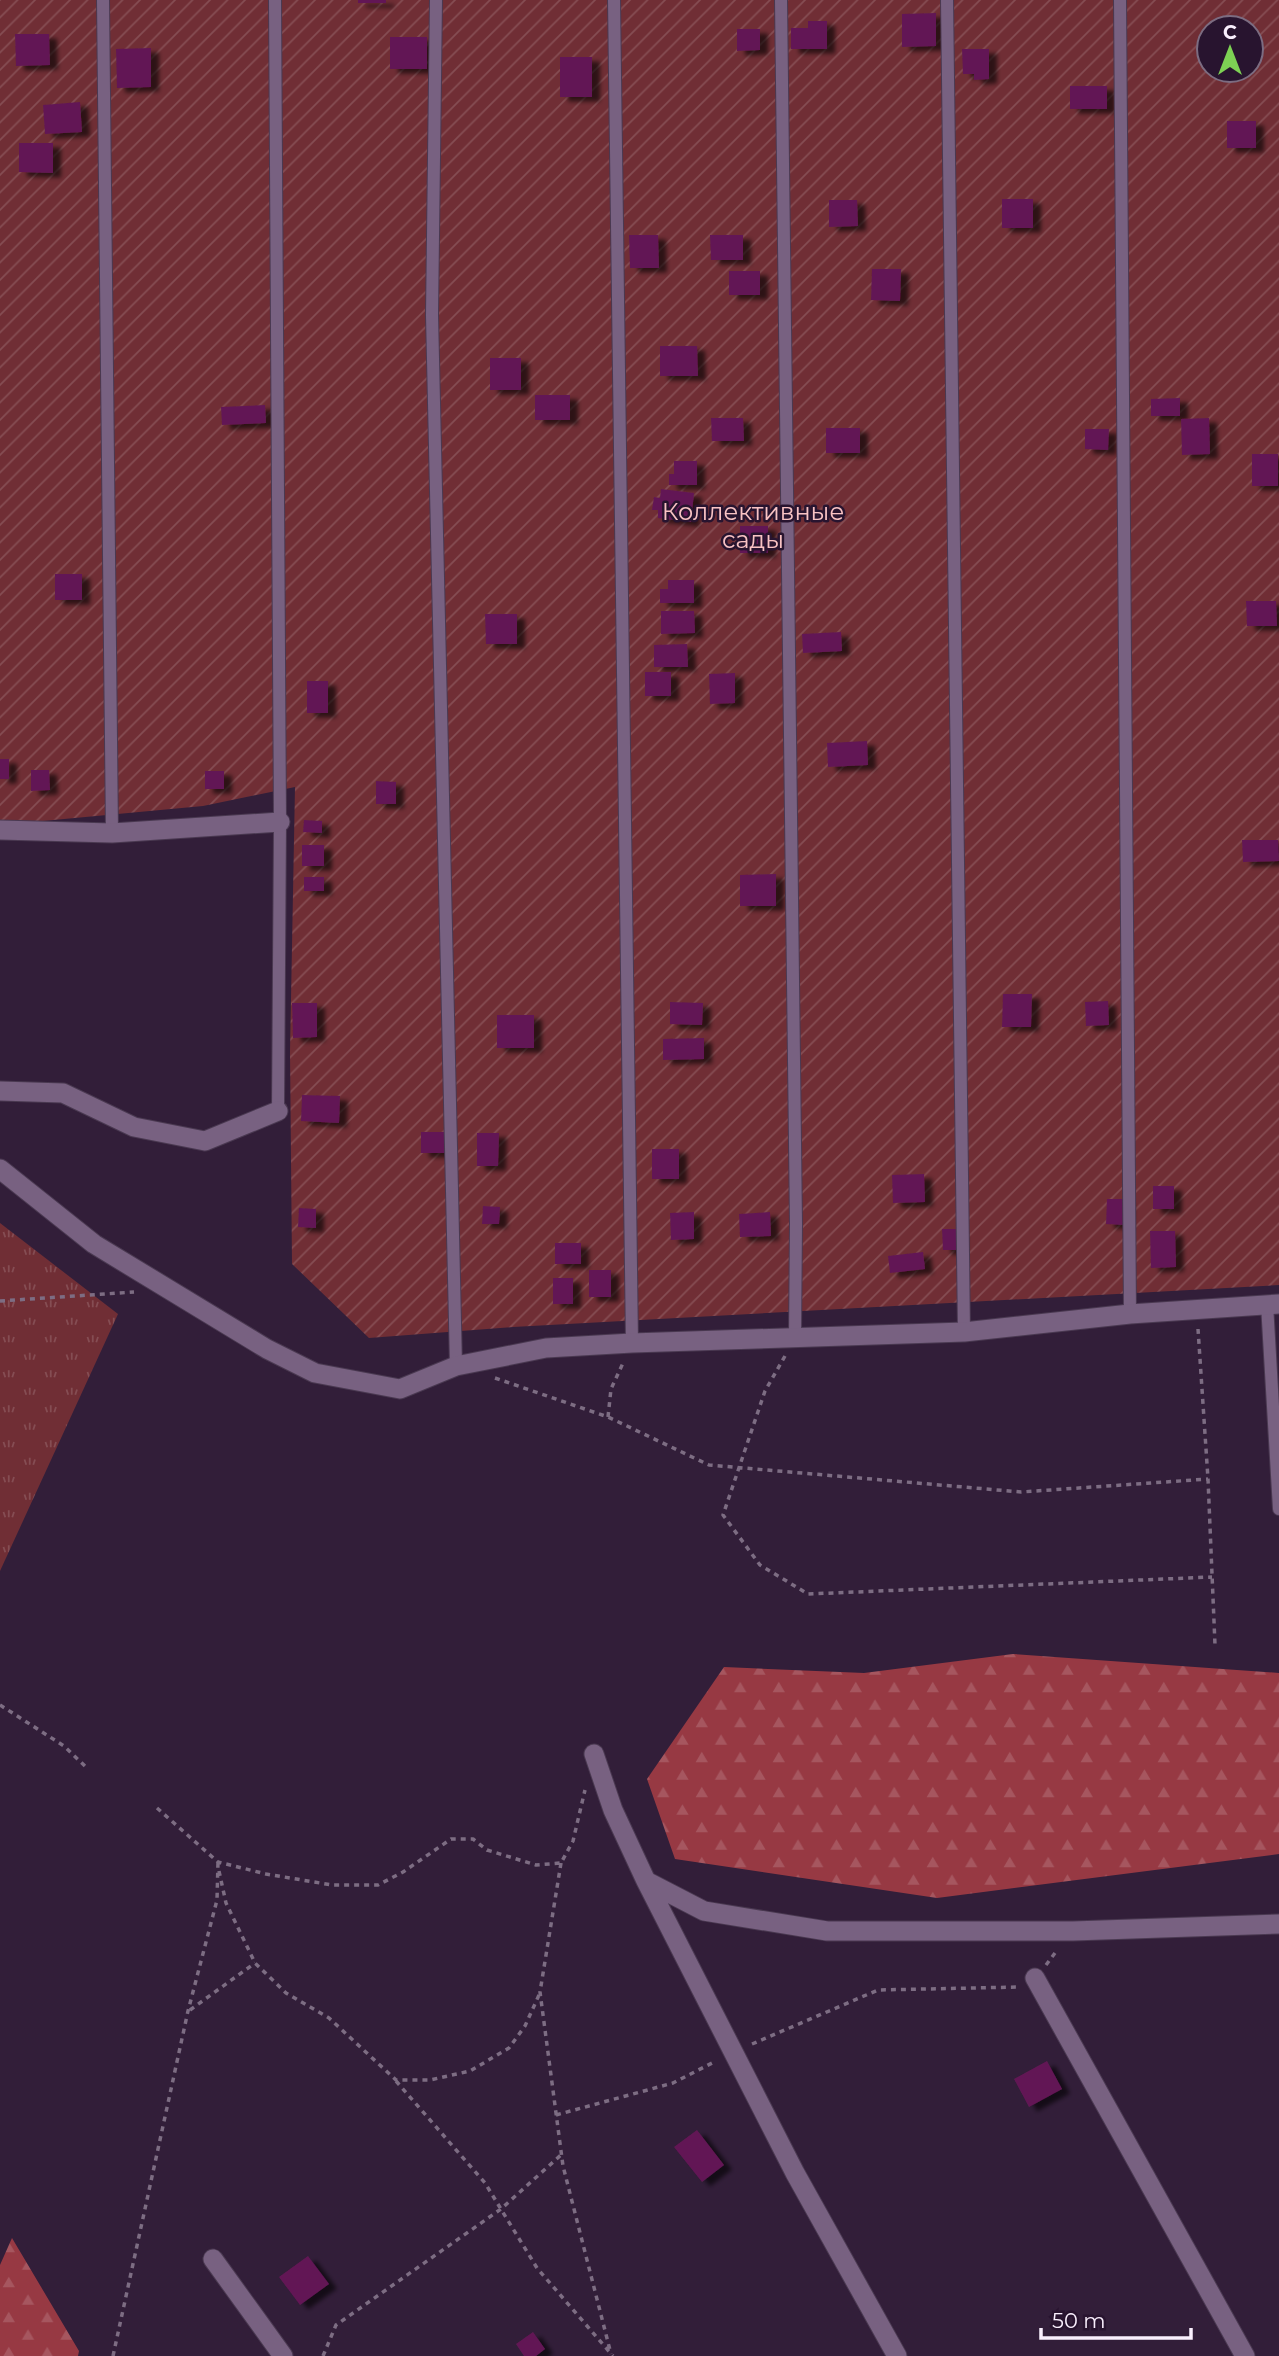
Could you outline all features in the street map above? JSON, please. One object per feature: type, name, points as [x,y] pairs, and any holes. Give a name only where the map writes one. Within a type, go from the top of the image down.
[{"type":"street","points":[[0,830],[112,833],[280,822]]},
{"type":"street","points":[[0,1091],[63,1093],[134,1127],[205,1141],[278,1111]]},
{"type":"street","points":[[0,1169],[94,1244],[267,1349],[315,1373],[400,1389],[456,1366],[546,1348],[964,1332],[1130,1314],[1273,1304]]},
{"type":"street","points":[[594,1754],[613,1810],[646,1881],[795,2173],[897,2356]]},
{"type":"street","points":[[646,1881],[704,1911],[827,1931],[1073,1931],[1279,1924]]},
{"type":"street","points":[[1035,1978],[1245,2356]]},
{"type":"street","points":[[214,2259],[283,2356]]},
{"type":"lane","points":[[103,0],[112,833]]},
{"type":"lane","points":[[275,0],[280,822],[278,1111]]},
{"type":"lane","points":[[436,0],[432,315],[456,1366]]},
{"type":"lane","points":[[614,0],[632,1343]]},
{"type":"lane","points":[[781,0],[796,1224],[795,1337]]},
{"type":"lane","points":[[947,0],[964,1332]]},
{"type":"lane","points":[[1120,0],[1130,1314]]},
{"type":"lane","points":[[1273,1304],[1279,1509]]},
{"type":"path","points":[[0,1301],[135,1292]]},
{"type":"path","points":[[1197,1309],[1215,1645]]},
{"type":"path","points":[[795,1337],[765,1391],[723,1515],[760,1565],[808,1594],[1212,1577]]},
{"type":"path","points":[[608,1418],[611,1389],[632,1343]]},
{"type":"path","points":[[494,1378],[608,1418],[709,1465],[1021,1492],[1208,1479]]},
{"type":"path","points":[[0,1704],[64,1746],[88,1769]]},
{"type":"path","points":[[396,2080],[430,2080],[470,2071],[509,2048],[526,2025],[540,1992],[561,1863],[573,1841],[586,1787]]},
{"type":"path","points":[[157,1808],[218,1862],[266,1874],[332,1885],[378,1885],[403,1872],[451,1839],[473,1839],[487,1850],[536,1865],[561,1863]]},
{"type":"path","points":[[218,1862],[226,1903],[255,1963],[286,1993],[329,2018],[396,2080],[485,2183],[537,2268],[612,2355]]},
{"type":"path","points":[[113,2356],[188,2011],[216,1900],[218,1862]]},
{"type":"path","points":[[556,2115],[673,2083],[734,2052],[878,1990],[1025,1987],[1073,1931]]},
{"type":"path","points":[[188,2011],[255,1963]]},
{"type":"path","points":[[540,1992],[562,2154],[612,2355]]},
{"type":"path","points":[[323,2356],[336,2325],[501,2209],[562,2154]]},
{"type":"green space","name":"Коллективные сады","points":[[0,0],[1279,0],[1279,1285],[513,1327],[369,1338],[292,1264],[290,1052],[295,787],[203,806],[0,825]]},
{"type":"green space","points":[[0,1223],[118,1314],[0,1571]]},
{"type":"green space","points":[[1013,1654],[1279,1673],[1279,1854],[937,1898],[675,1859],[647,1779],[724,1667],[864,1673]]},
{"type":"green space","points":[[12,2238],[79,2351],[78,2356],[0,2356],[0,2265]]},
{"type":"building","points":[[358,0],[386,0],[386,3],[358,3]]},
{"type":"building","points":[[936,13],[936,46],[902,47],[902,14]]},
{"type":"building","points":[[808,21],[827,21],[827,49],[791,49],[791,28],[808,28]]},
{"type":"building","points":[[737,29],[760,29],[760,50],[737,51]]},
{"type":"building","points":[[15,34],[49,34],[50,65],[16,66]]},
{"type":"building","points":[[390,37],[427,37],[427,69],[390,69]]},
{"type":"building","points":[[151,48],[151,87],[117,88],[116,49]]},
{"type":"building","points":[[962,49],[989,49],[989,79],[974,80],[974,74],[963,74]]},
{"type":"building","points":[[560,57],[592,57],[592,97],[560,97]]},
{"type":"building","points":[[1070,86],[1107,86],[1107,109],[1070,109]]},
{"type":"building","points":[[80,102],[82,132],[45,134],[43,105]]},
{"type":"building","points":[[1227,121],[1256,121],[1256,148],[1227,148]]},
{"type":"building","points":[[19,143],[53,143],[53,173],[19,172]]},
{"type":"building","points":[[1002,199],[1033,199],[1033,228],[1002,228]]},
{"type":"building","points":[[829,200],[857,200],[858,226],[829,227]]},
{"type":"building","points":[[629,235],[658,235],[659,268],[630,268]]},
{"type":"building","points":[[710,235],[743,235],[743,260],[711,260]]},
{"type":"building","points":[[872,269],[901,269],[900,301],[871,300]]},
{"type":"building","points":[[729,271],[760,271],[760,295],[729,295]]},
{"type":"building","points":[[660,346],[697,346],[698,376],[660,376]]},
{"type":"building","points":[[490,358],[521,358],[521,390],[490,390]]},
{"type":"building","points":[[535,395],[570,395],[570,420],[535,420]]},
{"type":"building","points":[[1180,398],[1180,416],[1151,416],[1151,399]]},
{"type":"building","points":[[265,405],[266,423],[222,425],[221,407]]},
{"type":"building","points":[[711,418],[743,418],[744,441],[712,441]]},
{"type":"building","points":[[1209,418],[1210,454],[1182,455],[1181,419]]},
{"type":"building","points":[[826,428],[860,428],[860,453],[826,453]]},
{"type":"building","points":[[1085,429],[1109,429],[1108,450],[1085,449]]},
{"type":"building","points":[[1252,454],[1278,454],[1278,486],[1252,486]]},
{"type":"building","points":[[674,461],[697,461],[697,485],[669,485],[669,474],[674,474]]},
{"type":"building","points":[[661,489],[694,493],[691,522],[658,518],[658,510],[652,510],[654,497],[660,498]]},
{"type":"building","points":[[740,526],[768,526],[768,553],[740,553]]},
{"type":"building","points":[[55,574],[82,574],[82,600],[55,600]]},
{"type":"building","points":[[668,580],[694,580],[694,603],[660,603],[660,589],[668,589]]},
{"type":"building","points":[[1246,601],[1276,601],[1277,626],[1247,626]]},
{"type":"building","points":[[661,611],[694,611],[695,633],[661,634]]},
{"type":"building","points":[[485,614],[517,614],[517,644],[486,644]]},
{"type":"building","points":[[841,632],[842,651],[803,653],[802,634]]},
{"type":"building","points":[[687,644],[688,667],[654,667],[654,645]]},
{"type":"building","points":[[645,672],[671,672],[671,696],[645,696]]},
{"type":"building","points":[[735,673],[735,703],[710,704],[709,674]]},
{"type":"building","points":[[307,681],[328,681],[328,713],[307,713]]},
{"type":"building","points":[[867,741],[868,765],[828,767],[827,743]]},
{"type":"building","points":[[0,759],[9,759],[9,779],[0,779]]},
{"type":"building","points":[[31,770],[49,770],[50,790],[31,791]]},
{"type":"building","points":[[205,771],[224,771],[224,789],[205,789]]},
{"type":"building","points":[[376,781],[396,782],[396,804],[376,804]]},
{"type":"building","points":[[304,820],[322,821],[322,833],[303,832]]},
{"type":"building","points":[[1242,840],[1278,840],[1279,861],[1243,862]]},
{"type":"building","points":[[302,845],[324,845],[324,866],[302,866]]},
{"type":"building","points":[[776,874],[776,906],[740,906],[740,875]]},
{"type":"building","points":[[304,877],[324,877],[324,891],[304,891]]},
{"type":"building","points":[[1003,994],[1032,994],[1031,1027],[1002,1027]]},
{"type":"building","points":[[1108,1001],[1109,1025],[1086,1026],[1085,1002]]},
{"type":"building","points":[[670,1002],[703,1003],[702,1025],[670,1024]]},
{"type":"building","points":[[292,1003],[317,1003],[317,1037],[293,1038]]},
{"type":"building","points":[[497,1015],[534,1015],[534,1048],[497,1048]]},
{"type":"building","points":[[704,1038],[704,1059],[663,1060],[663,1039]]},
{"type":"building","points":[[302,1095],[340,1096],[339,1123],[301,1121]]},
{"type":"building","points":[[421,1132],[445,1132],[445,1153],[421,1153]]},
{"type":"building","points":[[477,1133],[499,1133],[498,1166],[477,1166]]},
{"type":"building","points":[[652,1149],[679,1149],[679,1179],[652,1179]]},
{"type":"building","points":[[924,1174],[925,1202],[893,1203],[892,1175]]},
{"type":"building","points":[[1153,1186],[1174,1186],[1174,1209],[1153,1209]]},
{"type":"building","points":[[1107,1199],[1126,1199],[1125,1225],[1106,1224]]},
{"type":"building","points":[[483,1206],[500,1207],[499,1224],[482,1224]]},
{"type":"building","points":[[299,1208],[316,1209],[316,1228],[298,1227]]},
{"type":"building","points":[[694,1212],[694,1239],[671,1240],[670,1213]]},
{"type":"building","points":[[770,1212],[771,1236],[740,1237],[739,1214]]},
{"type":"building","points":[[942,1229],[959,1229],[959,1250],[943,1250]]},
{"type":"building","points":[[1150,1231],[1175,1231],[1176,1267],[1151,1268]]},
{"type":"building","points":[[555,1243],[581,1243],[581,1264],[555,1264]]},
{"type":"building","points":[[923,1252],[925,1269],[890,1273],[888,1256]]},
{"type":"building","points":[[589,1270],[611,1270],[611,1297],[589,1297]]},
{"type":"building","points":[[553,1278],[573,1278],[573,1304],[553,1304]]},
{"type":"building","points":[[1047,2061],[1062,2089],[1029,2107],[1014,2079]]},
{"type":"building","points":[[697,2130],[724,2165],[702,2182],[674,2147]]},
{"type":"building","points":[[308,2256],[329,2284],[300,2305],[279,2277]]},
{"type":"building","points":[[533,2332],[545,2349],[536,2356],[524,2356],[516,2344]]}]
